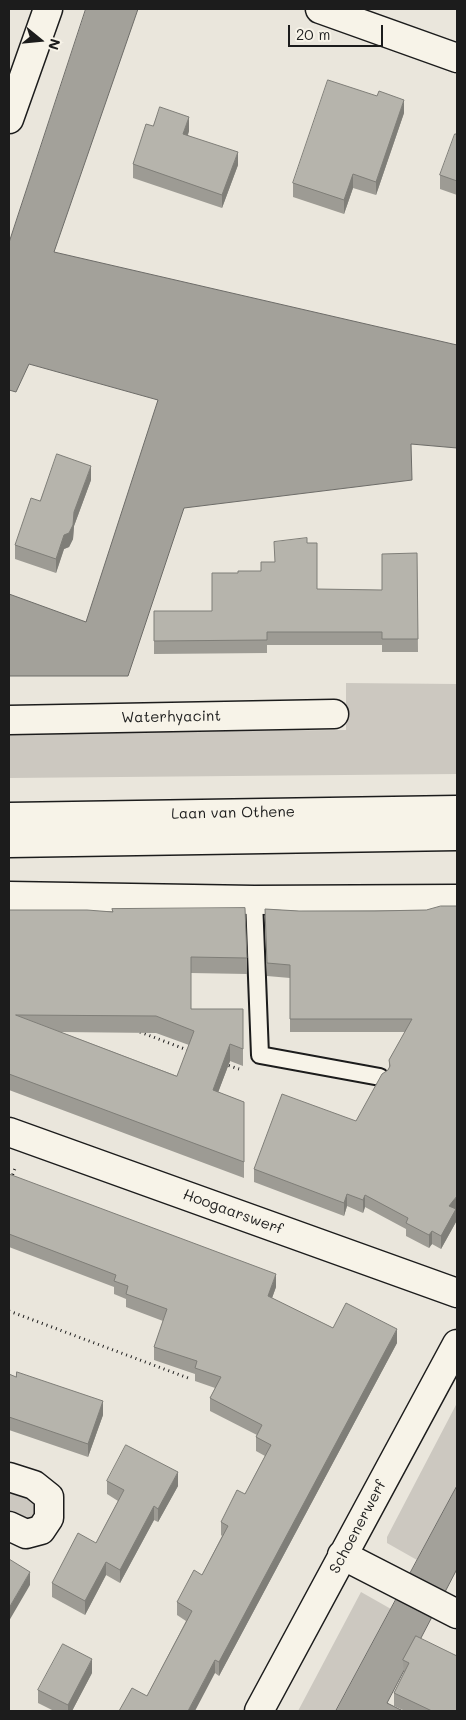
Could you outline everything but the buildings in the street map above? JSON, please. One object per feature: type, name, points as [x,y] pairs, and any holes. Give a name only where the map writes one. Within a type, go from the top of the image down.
[{"type":"street","points":[[9,119],[48,9]]},
{"type":"street","points":[[320,9],[457,58]]},
{"type":"street","name":"Waterhyacint","points":[[9,720],[334,714]]},
{"type":"street","name":"Laan van Othene","points":[[9,817],[457,810]]},
{"type":"street","name":"Laan van Othene","points":[[9,843],[457,836]]},
{"type":"street","points":[[9,896],[254,900],[457,899]]},
{"type":"street","name":"Hoogaarswerf","points":[[9,1132],[457,1293]]},
{"type":"street","name":"Schoenerwerf","points":[[259,1711],[457,1344]]},
{"type":"street","points":[[9,1476],[34,1485],[50,1497],[48,1518],[40,1530],[26,1534],[9,1526]]},
{"type":"street","points":[[342,1555],[449,1610]]},
{"type":"lane","points":[[254,900],[260,1055],[380,1077]]},
{"type":"path","points":[[137,1030],[191,1051]]},
{"type":"path","points":[[218,1061],[245,1072],[260,1055]]},
{"type":"path","points":[[9,1311],[188,1378]]},
{"type":"shaded area","points":[[86,9],[138,9],[54,252],[457,345],[457,448],[411,444],[412,480],[184,508],[128,676],[9,676],[9,594],[86,622],[158,400],[29,364],[16,392],[9,390],[9,243]]},
{"type":"shaded area","points":[[346,683],[457,684],[457,774],[9,778],[9,732],[346,730]]},
{"type":"shaded area","points":[[457,1403],[457,1486],[417,1560],[387,1543],[387,1537]]},
{"type":"shaded area","points":[[457,1486],[457,1569],[387,1703],[403,1711],[336,1711]]},
{"type":"shaded area","points":[[9,1489],[32,1497],[39,1504],[38,1515],[32,1521],[9,1514]]},
{"type":"shaded area","points":[[361,1592],[391,1609],[336,1711],[298,1711]]}]
